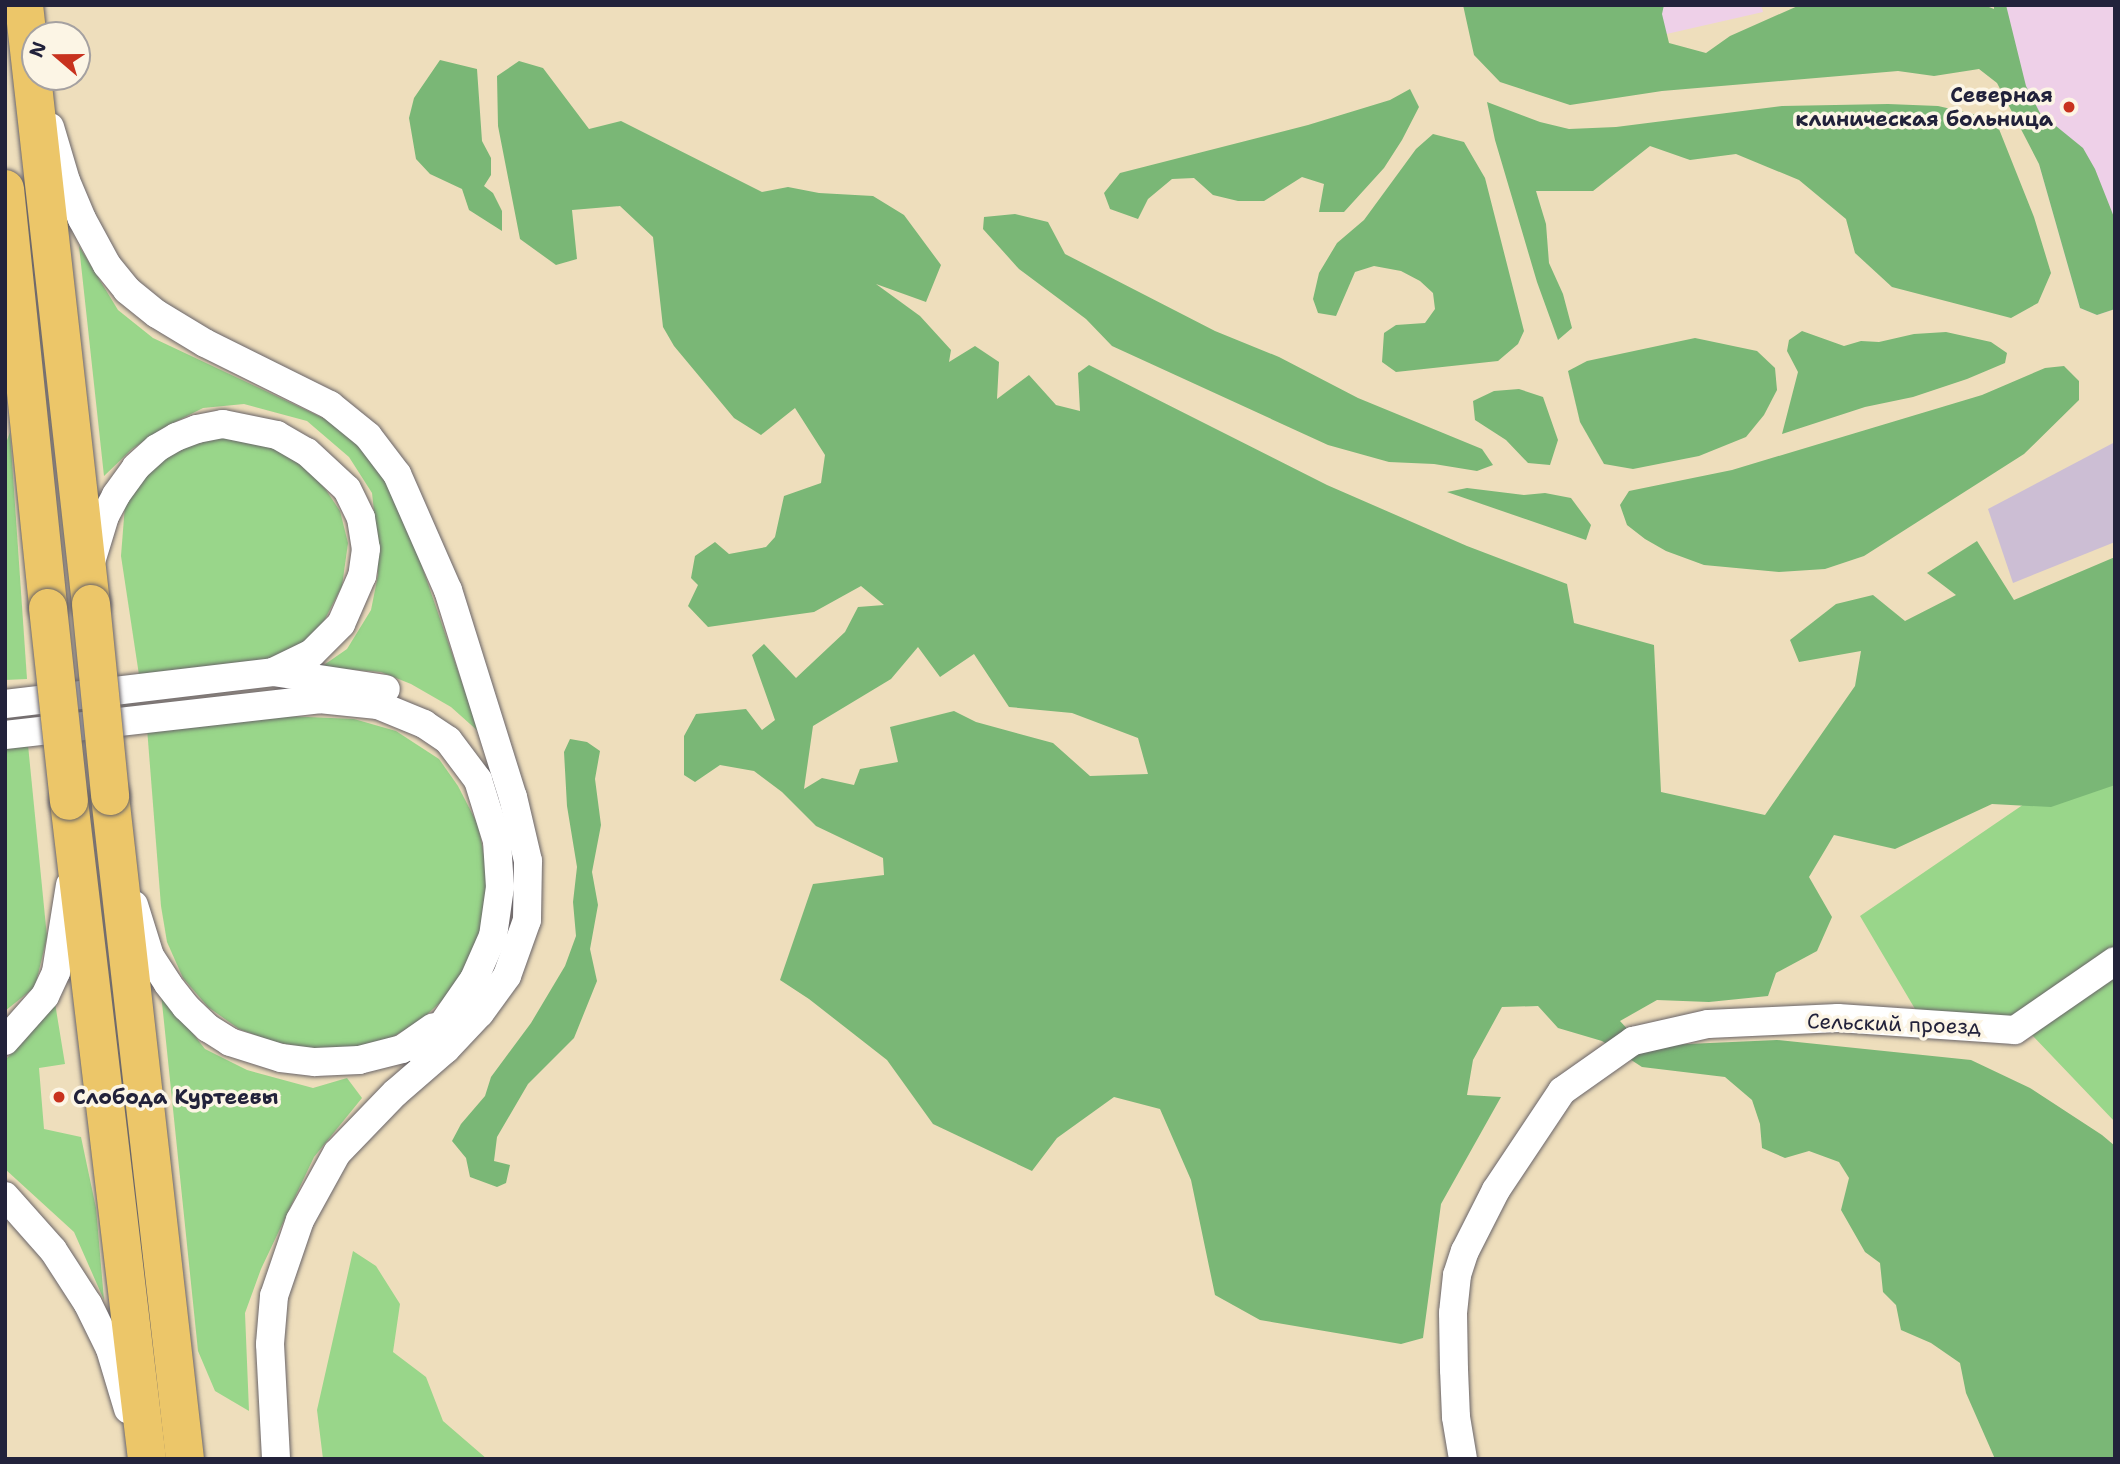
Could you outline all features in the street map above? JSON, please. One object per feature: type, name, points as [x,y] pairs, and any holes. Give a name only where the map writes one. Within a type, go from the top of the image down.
[{"type":"highway","points":[[37,91],[110,796],[185,1459]]},
{"type":"highway","points":[[6,202],[74,855],[145,1459]]},
{"type":"street","points":[[41,91],[66,181],[82,219],[107,265],[127,290],[157,314],[205,343],[330,405],[368,436],[397,474],[448,590],[513,797],[528,862],[527,920],[507,976],[480,1013],[446,1049],[395,1093],[337,1153],[300,1220],[274,1296],[270,1345],[276,1459]]},
{"type":"street","points":[[5,386],[6,202]]},
{"type":"street","points":[[89,591],[105,516],[136,467],[157,448],[197,429],[223,424],[276,435],[307,452],[347,489],[361,518],[366,549],[362,576],[341,624],[312,653],[272,672]]},
{"type":"street","points":[[5,704],[272,672],[389,690],[438,714],[476,744],[513,797]]},
{"type":"street","points":[[5,735],[319,699],[378,705],[424,724],[448,740],[478,780],[497,841],[500,887],[493,936],[474,979],[395,1093]]},
{"type":"street","points":[[116,849],[150,956],[168,984],[186,1007],[208,1028],[230,1042],[260,1054],[315,1062],[359,1060],[402,1049],[431,1029],[474,979]]},
{"type":"street","points":[[5,1041],[34,1011],[56,972],[74,855]]},
{"type":"street","name":"Сельский проезд","points":[[1464,1459],[1456,1417],[1454,1370],[1453,1313],[1457,1275],[1465,1251],[1496,1190],[1562,1091],[1633,1041],[1708,1024],[1838,1018],[2015,1030],[2115,961]]},
{"type":"street","points":[[5,1196],[53,1250],[88,1304],[110,1349],[145,1459]]},
{"type":"shaded area","points":[[1477,5],[1761,5],[1763,12],[1495,73]]},
{"type":"shaded area","name":"Северная клиническая больница","points":[[1994,5],[2115,5],[2115,309],[2097,315],[2080,308]]},
{"type":"shaded area","points":[[2115,442],[2115,542],[2013,583],[1988,509]]},
{"type":"green space","points":[[1463,5],[1664,5],[1662,14],[1669,43],[1706,53],[1730,36],[1800,5],[1984,5],[1994,9],[1994,5],[2006,5],[2026,86],[2040,113],[2083,148],[2095,169],[2115,220],[2115,309],[2097,315],[2080,308],[2039,164],[1997,83],[1979,69],[1934,76],[1898,71],[1662,91],[1570,105],[1500,82],[1474,55]]},
{"type":"green space","points":[[440,60],[477,69],[482,141],[491,158],[491,175],[484,186],[493,193],[502,211],[502,231],[469,210],[462,189],[430,174],[416,159],[409,118],[414,98]]},
{"type":"green space","points":[[519,61],[543,68],[589,129],[621,121],[762,192],[788,187],[819,193],[873,196],[904,215],[941,265],[926,302],[876,284],[920,316],[951,350],[949,362],[975,346],[999,362],[997,399],[1029,375],[1056,405],[1080,411],[1078,373],[1089,365],[1327,485],[1467,546],[1567,584],[1574,623],[1654,645],[1661,792],[1765,815],[1855,686],[1861,651],[1799,662],[1790,640],[1836,604],[1873,595],[1905,621],[1956,595],[1927,573],[1977,541],[2014,600],[2115,557],[2115,785],[2051,807],[1992,804],[1895,849],[1834,835],[1809,877],[1832,917],[1817,951],[1776,973],[1768,996],[1709,1002],[1657,1000],[1620,1021],[1643,1046],[1777,1040],[1971,1060],[2030,1088],[2115,1146],[2115,1459],[1995,1459],[1966,1393],[1960,1363],[1931,1343],[1901,1330],[1896,1305],[1883,1292],[1880,1263],[1865,1252],[1841,1210],[1849,1178],[1839,1162],[1809,1151],[1785,1158],[1762,1148],[1760,1124],[1752,1100],[1725,1077],[1642,1067],[1602,1041],[1558,1028],[1538,1006],[1502,1007],[1473,1060],[1467,1095],[1501,1097],[1441,1204],[1423,1338],[1401,1344],[1260,1320],[1215,1295],[1191,1180],[1160,1109],[1114,1097],[1057,1138],[1032,1171],[933,1124],[887,1060],[809,999],[780,980],[813,884],[884,875],[883,858],[816,826],[782,792],[754,771],[720,765],[695,782],[684,775],[684,736],[696,714],[746,709],[762,730],[775,720],[752,655],[764,644],[796,678],[845,632],[858,607],[884,605],[861,586],[814,612],[708,627],[688,606],[698,585],[691,578],[695,556],[715,542],[729,554],[766,547],[775,537],[784,496],[821,483],[825,455],[795,408],[761,435],[734,418],[674,346],[663,327],[653,237],[620,206],[572,210],[577,259],[556,265],[520,239],[498,126],[497,76]],"holes":[[[918,647],[940,677],[974,654],[1009,707],[1072,713],[1138,738],[1148,774],[1090,776],[1053,743],[976,722],[954,711],[890,727],[898,762],[860,769],[854,785],[822,778],[804,789],[813,726],[891,679]]]},
{"type":"green space","points":[[1410,89],[1419,107],[1402,140],[1384,168],[1344,212],[1319,212],[1324,184],[1302,177],[1264,201],[1238,201],[1213,195],[1194,178],[1172,179],[1148,199],[1138,219],[1110,209],[1104,193],[1120,173],[1308,125],[1390,100]]},
{"type":"green space","points":[[1487,102],[1540,122],[1569,129],[1616,127],[1782,106],[1938,106],[1995,119],[2034,217],[2051,273],[2038,303],[2011,318],[1892,287],[1855,253],[1846,219],[1799,180],[1736,154],[1690,160],[1650,146],[1593,191],[1536,191],[1546,224],[1549,263],[1563,294],[1572,328],[1558,340],[1537,282],[1495,140]]},
{"type":"green space","points":[[1433,134],[1464,142],[1485,178],[1524,331],[1518,344],[1498,361],[1396,372],[1382,362],[1384,333],[1396,325],[1425,323],[1435,309],[1433,293],[1420,281],[1401,271],[1374,266],[1355,272],[1336,316],[1318,313],[1313,299],[1319,273],[1337,243],[1364,220],[1416,149]]},
{"type":"green space","points":[[1015,214],[1048,222],[1065,254],[1215,331],[1279,357],[1358,398],[1482,449],[1493,465],[1477,471],[1434,464],[1389,462],[1328,445],[1112,346],[1086,319],[1019,269],[983,229],[984,217]]},
{"type":"green space","points":[[79,246],[118,310],[153,338],[327,420],[364,448],[395,488],[479,732],[451,707],[411,684],[381,672],[321,667],[347,649],[371,610],[378,575],[377,538],[372,493],[349,457],[307,421],[244,404],[203,408],[165,427],[132,449],[104,476]]},
{"type":"green space","points":[[1802,331],[1844,346],[1861,341],[1879,342],[1914,334],[1946,332],[1991,342],[2007,353],[2005,363],[1967,379],[1913,397],[1865,407],[1782,434],[1798,372],[1787,351],[1789,340]]},
{"type":"green space","points":[[1695,338],[1757,351],[1775,368],[1777,390],[1764,415],[1746,437],[1699,456],[1633,469],[1604,464],[1580,422],[1568,371],[1587,361]]},
{"type":"green space","points":[[2064,366],[2079,381],[2079,400],[2024,454],[1864,556],[1825,569],[1779,572],[1704,565],[1666,551],[1645,539],[1627,525],[1620,505],[1629,491],[1732,470],[1982,395],[2045,368]]},
{"type":"green space","points":[[1519,389],[1543,397],[1558,440],[1550,465],[1528,463],[1506,440],[1475,420],[1473,401],[1494,391]]},
{"type":"green space","points":[[10,432],[27,679],[5,680],[5,446]]},
{"type":"green space","points":[[227,435],[297,456],[326,490],[340,511],[348,543],[342,586],[324,621],[299,647],[268,662],[139,675],[121,556],[125,505],[141,474],[176,450]]},
{"type":"green space","points":[[1467,488],[1524,495],[1545,493],[1571,498],[1591,525],[1586,540],[1447,492]]},
{"type":"green space","points":[[285,716],[354,719],[396,731],[439,759],[458,786],[478,825],[490,885],[485,931],[465,971],[444,999],[421,1020],[391,1038],[356,1047],[316,1049],[274,1042],[239,1029],[208,1007],[183,978],[167,942],[161,906],[147,728]]},
{"type":"green space","points":[[570,739],[587,742],[600,751],[595,779],[601,825],[592,872],[598,905],[590,949],[597,981],[574,1038],[528,1084],[497,1137],[494,1161],[510,1165],[506,1183],[497,1187],[470,1177],[466,1158],[452,1141],[461,1124],[485,1096],[491,1077],[531,1023],[565,966],[576,936],[573,902],[577,867],[567,806],[564,752]]},
{"type":"green space","points":[[2115,742],[2115,1122],[2032,1035],[1918,1014],[1860,916]]},
{"type":"green space","points":[[28,745],[47,937],[35,987],[5,1011],[5,749]]},
{"type":"green space","points":[[161,993],[205,1049],[247,1070],[313,1088],[347,1078],[362,1098],[314,1157],[261,1269],[245,1313],[249,1411],[215,1391],[198,1351]]},
{"type":"green space","points":[[54,997],[65,1064],[39,1068],[44,1129],[81,1137],[96,1208],[104,1300],[74,1232],[5,1169],[5,1060],[26,1039]]},
{"type":"green space","points":[[353,1251],[376,1266],[400,1304],[393,1352],[426,1377],[443,1421],[487,1459],[323,1459],[317,1410]]},
{"type":"place","name":"Северная клиническая больница","points":[[2069,107]]},
{"type":"place","name":"Слобода Куртеевы","points":[[59,1097]]}]
